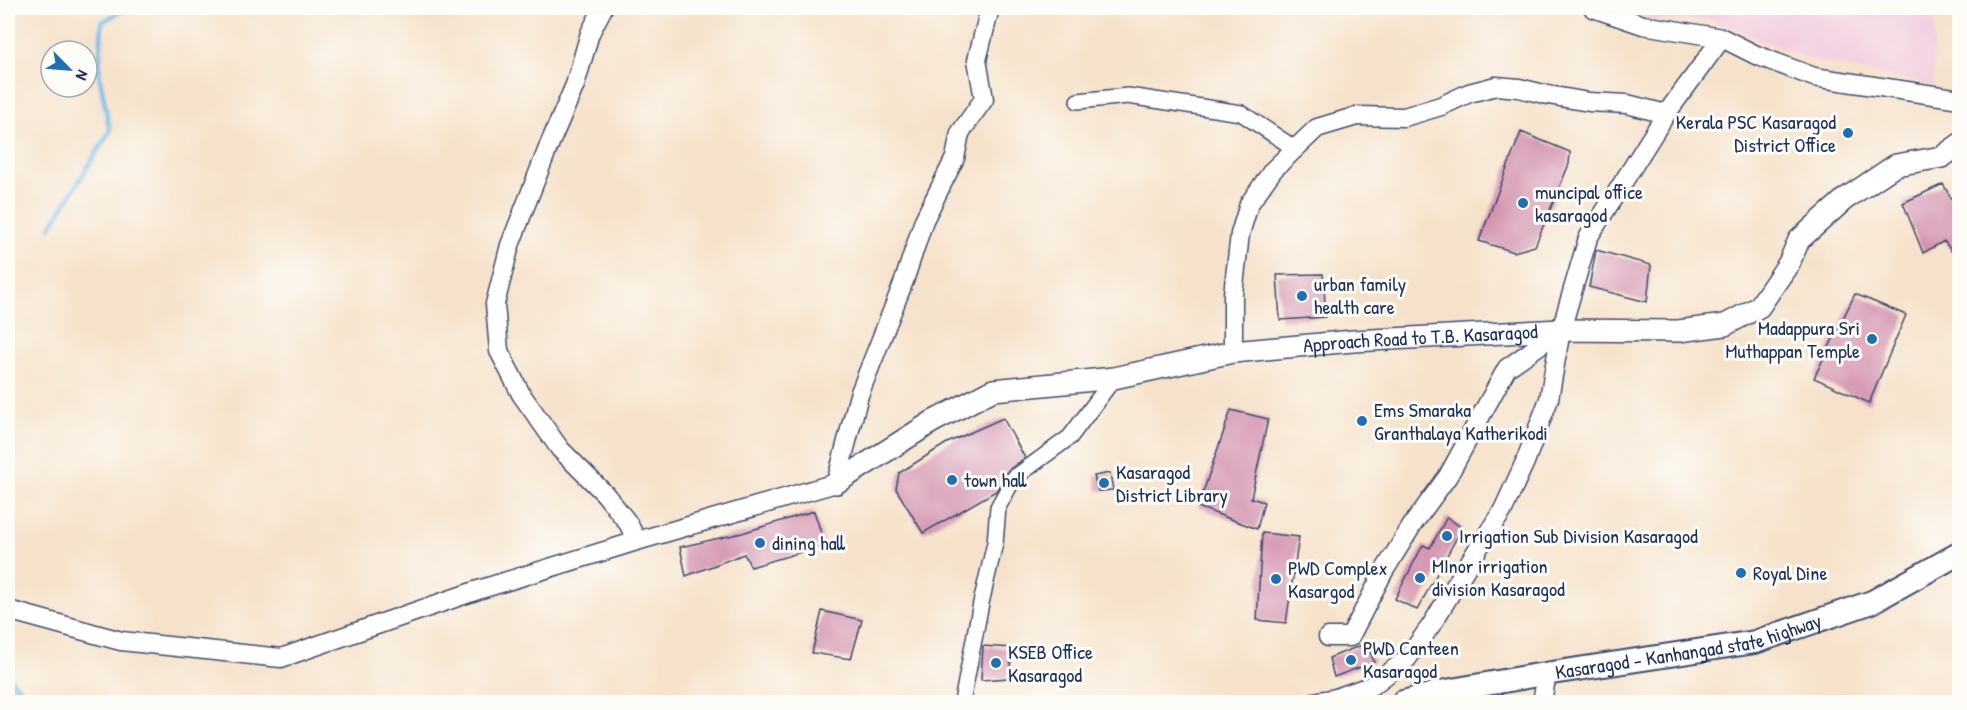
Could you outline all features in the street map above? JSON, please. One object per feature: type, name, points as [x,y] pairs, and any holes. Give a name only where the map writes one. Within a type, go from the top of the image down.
[{"type":"main road","name":"Approach Road to T.B. Kasaragod","points":[[836,483],[932,422],[993,390],[1114,378],[1233,352],[1353,341],[1561,330],[1678,331],[1725,325],[1759,307],[1788,263],[1799,240],[1845,199],[1896,165],[1942,157],[1959,144]]},
{"type":"main road","name":"Kasaragod - Kanhangad state highway","points":[[1403,702],[1446,691],[1547,673],[1755,642],[1872,602],[1959,553]]},
{"type":"street","points":[[603,8],[590,33],[575,85],[510,246],[495,304],[499,351],[521,394],[560,449],[604,494],[628,523],[637,541]]},
{"type":"street","points":[[8,610],[121,641],[281,658],[478,590],[836,483],[860,395],[904,280],[924,220],[955,158],[960,133],[984,99],[977,60],[990,8]]},
{"type":"street","points":[[1593,8],[1643,25],[1722,38],[1756,55],[1814,77],[1959,99]]},
{"type":"street","points":[[1314,702],[1336,698],[1373,685],[1407,659],[1432,624],[1503,510],[1525,462],[1549,399],[1561,330],[1588,238],[1666,114],[1722,38]]},
{"type":"street","points":[[1233,352],[1233,294],[1240,234],[1249,204],[1273,170],[1317,128],[1357,116],[1404,117],[1441,106],[1469,93],[1496,86],[1519,88],[1588,102],[1627,104],[1666,114]]},
{"type":"street","points":[[1078,101],[1128,96],[1241,113],[1294,148]]},
{"type":"street","points":[[1328,637],[1350,637],[1384,571],[1413,524],[1448,476],[1507,368],[1561,330]]},
{"type":"street","points":[[962,702],[981,603],[996,543],[998,507],[1014,478],[1070,436],[1114,378]]},
{"type":"street","points":[[1542,702],[1547,673]]},
{"type":"shaded area","points":[[1642,8],[1935,8],[1933,86],[1811,60],[1711,20],[1648,20]]},
{"type":"water","points":[[8,675],[36,702],[8,702]]},
{"type":"building","name":"muncipal office kasaragod","points":[[1521,132],[1570,152],[1569,164],[1535,246],[1514,252],[1479,241]]},
{"type":"building","points":[[1943,184],[1959,212],[1959,261],[1944,241],[1923,253],[1903,203]]},
{"type":"building","points":[[1596,250],[1651,265],[1647,302],[1589,287]]},
{"type":"building","name":"urban family health care","points":[[1323,274],[1326,317],[1280,320],[1277,275]]},
{"type":"building","points":[[1855,294],[1906,315],[1869,403],[1814,378]]},
{"type":"building","points":[[1231,410],[1268,419],[1251,498],[1264,502],[1257,529],[1198,507]]},
{"type":"building","name":"town hall","points":[[1003,418],[1025,458],[1008,470],[996,491],[923,533],[896,489],[899,473],[947,443]]},
{"type":"building","name":"Kasaragod District Library","points":[[1110,473],[1113,490],[1098,491],[1094,476]]},
{"type":"building","name":"dining hall","points":[[814,511],[825,545],[751,567],[744,554],[686,576],[680,547],[742,533]]},
{"type":"building","name":"MInor irrigation division Kasaragod","points":[[1447,517],[1462,528],[1417,610],[1395,599],[1423,545],[1430,548]]},
{"type":"building","name":"PWD Complex Kasargod","points":[[1262,533],[1299,537],[1286,623],[1257,620]]},
{"type":"building","points":[[822,611],[862,620],[851,659],[812,653]]},
{"type":"building","name":"PWD Canteen Kasaragod","points":[[1367,643],[1374,662],[1334,677],[1329,658]]},
{"type":"building","name":"KSEB Office Kasaragod","points":[[983,646],[1012,648],[1009,678],[981,680]]},
{"type":"waterway","points":[[50,228],[110,131],[99,74],[102,22],[127,8]]},
{"type":"place","name":"Kerala PSC Kasaragod District Office","points":[[1848,133]]},
{"type":"place","name":"muncipal office kasaragod","points":[[1523,203]]},
{"type":"place","name":"urban family health care","points":[[1302,296]]},
{"type":"place","name":"Madappura Sri Muthappan Temple","points":[[1872,339]]},
{"type":"place","name":"Ems Smaraka Granthalaya Katherikodi","points":[[1362,421]]},
{"type":"place","name":"town hall","points":[[952,480]]},
{"type":"place","name":"Kasaragod District Library","points":[[1104,483]]},
{"type":"place","name":"Irrigation Sub Division Kasaragod","points":[[1447,536]]},
{"type":"place","name":"dining hall","points":[[760,543]]},
{"type":"place","name":"Royal Dine","points":[[1741,573]]},
{"type":"place","name":"MInor irrigation division Kasaragod","points":[[1420,578]]},
{"type":"place","name":"PWD Complex Kasargod","points":[[1276,579]]},
{"type":"place","name":"PWD Canteen Kasaragod","points":[[1351,660]]},
{"type":"place","name":"KSEB Office Kasaragod","points":[[996,663]]}]
